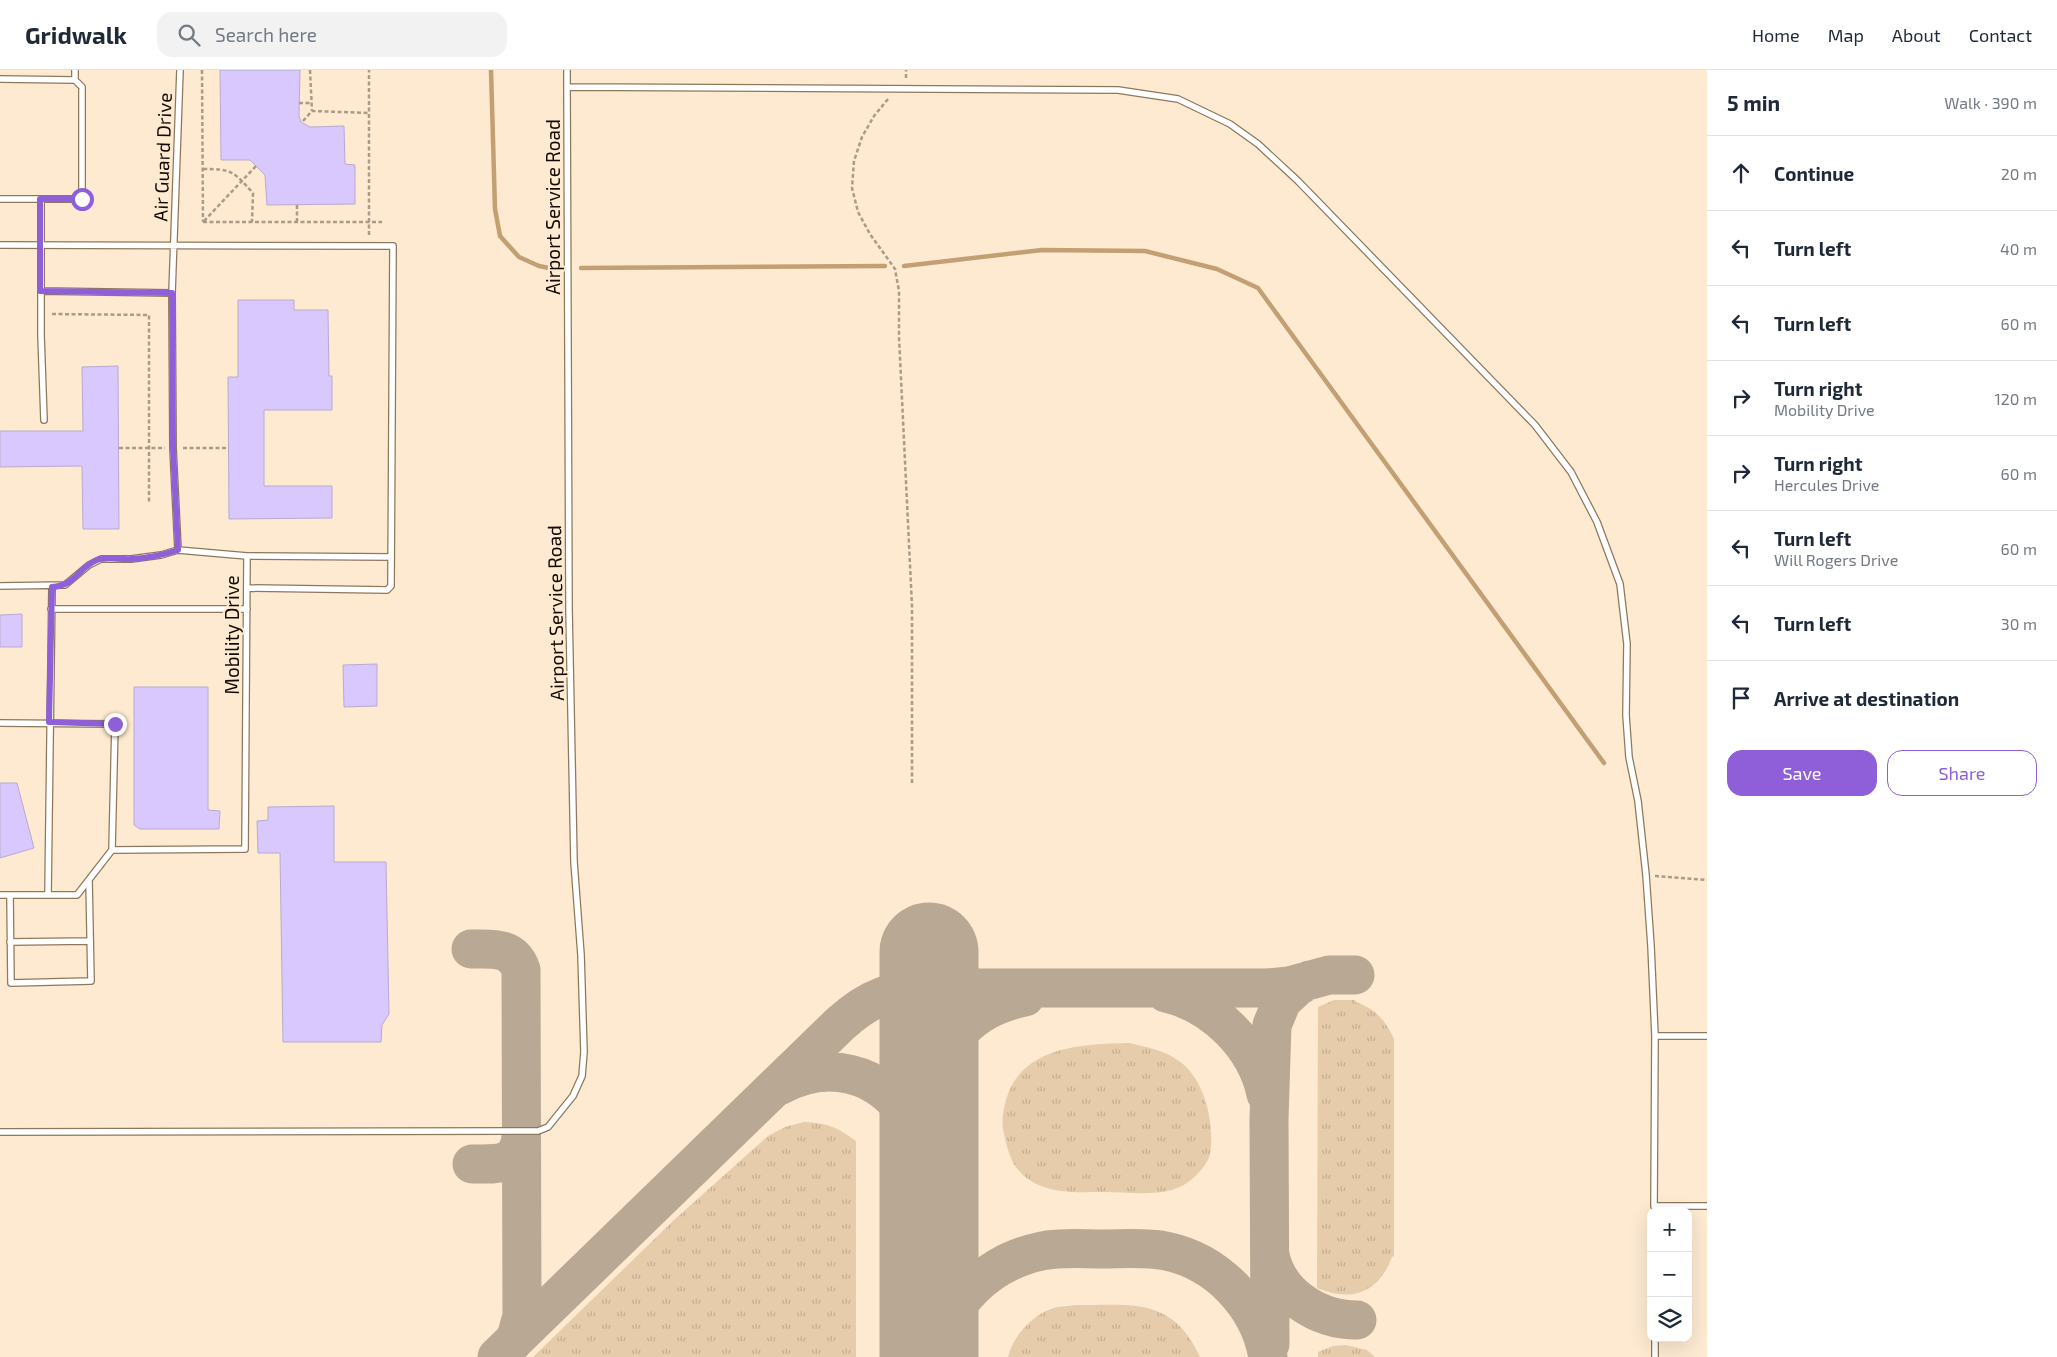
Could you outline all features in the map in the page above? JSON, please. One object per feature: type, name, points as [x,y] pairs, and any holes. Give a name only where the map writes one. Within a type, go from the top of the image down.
[{"type":"lane","points":[[75,70],[75,80]]},
{"type":"lane","name":"Air Guard Drive","points":[[173,246],[180,70]]},
{"type":"lane","name":"Airport Service Road","points":[[0,1132],[538,1131],[548,1127],[573,1096],[582,1076],[584,1052],[574,862],[569,610],[567,70]]},
{"type":"lane","points":[[0,79],[75,80],[82,87],[82,199],[0,199]]},
{"type":"lane","points":[[567,87],[1118,90],[1178,99],[1230,124],[1258,144],[1298,181],[1535,424],[1575,480],[1597,522],[1620,584],[1627,644],[1626,715],[1629,757],[1638,801],[1646,875],[1655,1036],[1654,1207]]},
{"type":"lane","points":[[40,199],[40,291],[44,420]]},
{"type":"lane","points":[[0,245],[393,246],[391,586],[387,590],[247,588]]},
{"type":"lane","points":[[0,586],[65,586],[95,561],[101,559],[161,556],[178,550],[173,448],[173,246]]},
{"type":"lane","points":[[40,291],[172,293]]},
{"type":"lane","name":"Mobility Drive","points":[[112,850],[245,848],[247,556],[178,550]]},
{"type":"lane","points":[[247,556],[390,557]]},
{"type":"lane","points":[[48,895],[52,587]]},
{"type":"lane","points":[[51,609],[247,609]]},
{"type":"lane","points":[[0,723],[115,724],[112,850],[77,895],[0,895]]},
{"type":"lane","points":[[10,895],[11,983],[91,981],[88,880]]},
{"type":"lane","points":[[10,942],[90,941]]},
{"type":"lane","points":[[1655,1036],[1707,1036]]},
{"type":"lane","points":[[1680,1207],[1707,1206]]},
{"type":"lane","points":[[1654,1342],[1655,1357]]},
{"type":"path","points":[[202,70],[203,222]]},
{"type":"path","points":[[310,70],[312,111]]},
{"type":"path","points":[[369,70],[369,235]]},
{"type":"path","points":[[906,70],[906,89],[887,100],[874,116],[862,137],[854,161],[852,188],[858,212],[870,234],[895,269],[899,291],[899,337],[912,606],[912,785]]},
{"type":"path","points":[[299,103],[311,103]]},
{"type":"path","points":[[303,121],[312,111],[369,112]]},
{"type":"path","points":[[203,222],[256,166]]},
{"type":"path","points":[[203,169],[227,169],[242,181],[253,193],[252,222]]},
{"type":"path","points":[[297,205],[297,222]]},
{"type":"path","points":[[203,222],[382,222]]},
{"type":"path","points":[[52,314],[149,315],[149,502]]},
{"type":"path","points":[[119,448],[161,448]]},
{"type":"path","points":[[188,448],[229,448]]},
{"type":"path","points":[[1646,875],[1707,880]]},
{"type":"green space","points":[[1334,1000],[1355,1000],[1369,1008],[1379,1016],[1394,1039],[1394,1256],[1380,1279],[1363,1291],[1353,1294],[1330,1292],[1317,1288],[1318,1007]]},
{"type":"green space","points":[[1129,1043],[1155,1049],[1173,1057],[1188,1069],[1196,1079],[1206,1103],[1211,1129],[1210,1154],[1204,1166],[1187,1183],[1178,1188],[1158,1192],[1065,1192],[1046,1188],[1028,1179],[1014,1165],[1003,1130],[1005,1104],[1014,1082],[1025,1068],[1039,1058],[1056,1052],[1074,1047]]},
{"type":"green space","points":[[804,1122],[819,1123],[832,1127],[856,1141],[856,1357],[533,1357],[674,1220],[768,1136],[785,1127]]},
{"type":"green space","points":[[1077,1305],[1133,1306],[1149,1308],[1164,1314],[1177,1324],[1189,1338],[1200,1357],[1008,1357],[1019,1334],[1039,1315],[1054,1308]]},
{"type":"green space","points":[[1346,1345],[1367,1350],[1375,1357],[1318,1357],[1318,1352],[1333,1346]]},
{"type":"building","points":[[220,70],[300,70],[299,116],[301,122],[310,127],[344,126],[345,164],[355,165],[355,204],[267,205],[265,175],[250,160],[221,160]]},
{"type":"building","points":[[238,300],[294,300],[294,310],[328,310],[329,376],[332,376],[332,410],[264,410],[264,486],[332,486],[332,518],[229,519],[228,377],[238,377]]},
{"type":"building","points":[[118,366],[119,529],[83,529],[82,466],[0,467],[0,431],[83,431],[82,367]]},
{"type":"building","points":[[22,614],[22,647],[0,647],[0,615]]},
{"type":"building","points":[[377,664],[377,706],[344,707],[343,665]]},
{"type":"building","points":[[134,687],[208,687],[208,810],[220,811],[219,829],[140,829],[134,825]]},
{"type":"building","points":[[0,783],[17,783],[34,848],[0,858]]},
{"type":"building","points":[[334,806],[334,862],[386,862],[389,1014],[382,1025],[381,1042],[283,1042],[280,853],[258,853],[257,821],[268,820],[268,807]]},
{"type":"waterway","points":[[491,70],[495,209],[500,236],[519,257],[539,266],[554,269]]},
{"type":"waterway","points":[[904,266],[1042,250],[1145,251],[1217,269],[1258,288],[1604,763]]},
{"type":"waterway","points":[[581,268],[885,266]]},
{"type":"taxiway","points":[[471,949],[501,950],[513,957],[521,970],[522,1316],[513,1342]]},
{"type":"taxiway","points":[[497,1357],[840,1024],[871,1001],[903,991],[929,988],[1267,988],[1289,986],[1329,975],[1355,975]]},
{"type":"taxiway","points":[[1270,1344],[1269,1119],[1272,1025],[1282,1001],[1297,987],[1309,980]]},
{"type":"taxiway","points":[[1166,993],[1200,1007],[1216,1017],[1230,1030],[1243,1044],[1253,1060],[1261,1076],[1266,1094]]},
{"type":"taxiway","points":[[929,1111],[939,1069],[956,1036],[984,1012],[1003,1003],[1025,997]]},
{"type":"taxiway","points":[[779,1086],[815,1073],[833,1072],[867,1080],[882,1089],[908,1117],[918,1137],[929,1171]]},
{"type":"taxiway","points":[[472,1164],[490,1164],[510,1159],[519,1147],[521,1137]]},
{"type":"taxiway","points":[[936,1357],[941,1337],[949,1319],[972,1288],[987,1275],[1022,1256],[1042,1251],[1072,1248],[1166,1251],[1203,1265],[1219,1276],[1245,1304],[1256,1320],[1268,1357]]},
{"type":"taxiway","points":[[1270,1255],[1274,1269],[1281,1282],[1302,1302],[1314,1310],[1328,1315],[1342,1319],[1357,1320]]},
{"type":"runway","points":[[929,952],[929,1357]]},
{"type":"route","points":[[82,199],[40,199],[40,291],[172,293],[173,448],[178,550],[161,556],[101,559],[95,561],[65,586],[52,587],[49,722],[115,724]]}]
